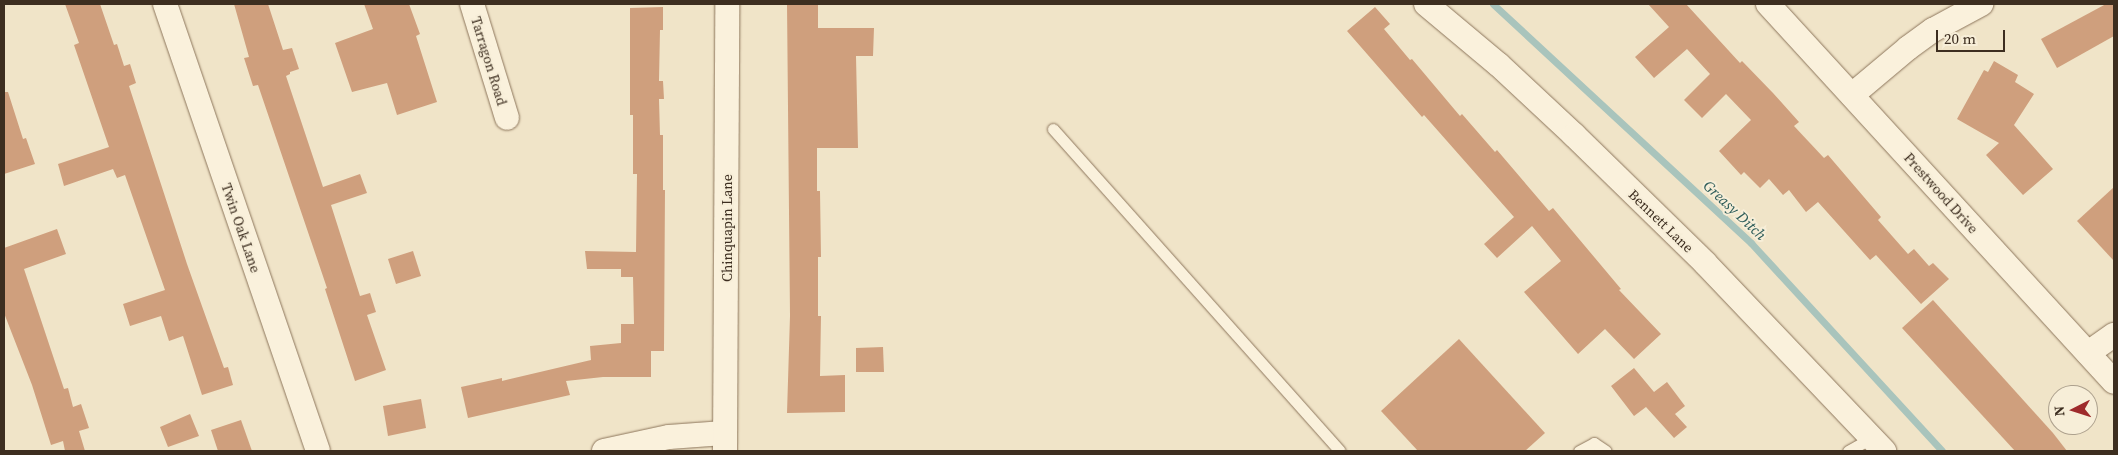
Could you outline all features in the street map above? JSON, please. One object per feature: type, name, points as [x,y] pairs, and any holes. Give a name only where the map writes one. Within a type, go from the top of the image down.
[{"type":"street","name":"Twin Oak Lane","points":[[165,4],[318,451]]},
{"type":"street","name":"Tarragon Road","points":[[472,4],[507,118]]},
{"type":"street","name":"Chinquapin Lane","points":[[725,442],[727,398],[727,4]]},
{"type":"street","name":"Bennett Lane","points":[[1426,4],[1500,65],[1705,263],[1877,445]]},
{"type":"street","name":"Prestwood Drive","points":[[1768,4],[2114,382]]},
{"type":"street","points":[[1852,95],[1908,48],[1934,30],[1981,4]]},
{"type":"street","points":[[2088,353],[2114,335]]},
{"type":"street","points":[[604,451],[669,437],[725,442]]},
{"type":"lane","points":[[1053,129],[1340,451]]},
{"type":"lane","points":[[1579,451],[1594,442],[1606,451]]},
{"type":"lane","points":[[1848,451],[1877,445]]},
{"type":"building","points":[[65,4],[100,4],[114,45],[117,44],[124,66],[130,64],[136,83],[129,86],[187,264],[224,368],[228,367],[233,385],[202,395],[183,336],[169,341],[161,316],[130,326],[123,304],[165,290],[125,175],[117,178],[113,169],[64,186],[58,164],[109,147],[74,45],[79,43]]},
{"type":"building","points":[[234,4],[268,4],[283,50],[292,48],[299,69],[290,72],[286,76],[323,187],[360,174],[367,193],[331,205],[360,296],[370,293],[376,312],[367,315],[386,370],[355,381],[325,289],[327,288],[258,85],[253,86],[244,58],[249,57]]},
{"type":"building","points":[[364,4],[409,4],[420,34],[416,36],[437,102],[397,115],[387,83],[352,92],[335,43],[373,29]]},
{"type":"building","points":[[787,4],[818,4],[818,28],[874,28],[873,56],[856,56],[858,148],[817,148],[817,191],[820,191],[821,257],[818,257],[818,316],[821,316],[820,376],[845,375],[845,412],[787,413],[790,316]]},
{"type":"building","points":[[1648,4],[1686,4],[1740,63],[1742,61],[1799,122],[1794,126],[1824,158],[1828,155],[1881,217],[1878,220],[1908,254],[1914,249],[1929,266],[1933,263],[1949,279],[1921,304],[1876,255],[1870,260],[1818,202],[1806,212],[1789,190],[1783,195],[1769,179],[1760,188],[1744,172],[1741,175],[1719,151],[1751,120],[1726,94],[1702,118],[1684,100],[1710,74],[1687,49],[1654,78],[1635,57],[1669,27]]},
{"type":"building","points":[[2106,4],[2114,4],[2114,36],[2057,68],[2041,39]]},
{"type":"building","points":[[663,7],[663,30],[660,30],[659,81],[663,81],[664,99],[659,99],[660,135],[663,135],[663,190],[665,190],[664,351],[651,351],[651,377],[603,377],[566,381],[570,395],[468,418],[461,387],[502,378],[502,381],[591,360],[590,346],[621,343],[621,324],[634,324],[633,277],[621,277],[621,269],[587,269],[585,251],[636,252],[637,174],[633,174],[633,115],[630,115],[630,8]]},
{"type":"building","points":[[1375,7],[1390,24],[1384,29],[1410,60],[1412,59],[1460,116],[1462,114],[1495,152],[1497,150],[1549,211],[1553,208],[1621,289],[1619,290],[1661,334],[1634,359],[1605,329],[1578,354],[1524,292],[1561,261],[1532,226],[1497,258],[1484,244],[1514,217],[1424,115],[1422,117],[1347,31]]},
{"type":"building","points":[[1994,61],[2018,75],[2015,82],[2034,94],[2014,125],[2053,169],[2023,195],[1986,155],[1999,143],[1957,119],[1984,70],[1988,72]]},
{"type":"building","points":[[4,92],[8,92],[23,139],[26,138],[35,164],[4,174]]},
{"type":"building","points":[[2114,187],[2114,261],[2077,221]]},
{"type":"building","points":[[57,229],[66,254],[24,269],[64,389],[68,388],[73,407],[81,404],[89,428],[79,431],[85,451],[65,451],[63,441],[51,445],[32,385],[4,313],[4,248]]},
{"type":"building","points":[[413,251],[421,276],[396,284],[388,259]]},
{"type":"building","points":[[1933,300],[2048,427],[2048,435],[2055,435],[2067,451],[2015,451],[1902,328]]},
{"type":"building","points":[[1459,339],[1545,433],[1525,451],[1418,451],[1381,411]]},
{"type":"building","points":[[883,347],[884,372],[856,372],[856,348]]},
{"type":"building","points":[[1634,368],[1654,392],[1667,382],[1685,406],[1675,414],[1687,427],[1674,438],[1646,407],[1634,416],[1611,386]]},
{"type":"building","points":[[421,399],[426,428],[388,436],[383,406]]},
{"type":"building","points":[[190,414],[199,436],[168,447],[160,427]]},
{"type":"building","points":[[241,420],[252,451],[218,451],[211,430]]},
{"type":"waterway","name":"Greasy Ditch","points":[[1493,4],[1751,243],[1942,451]]}]
